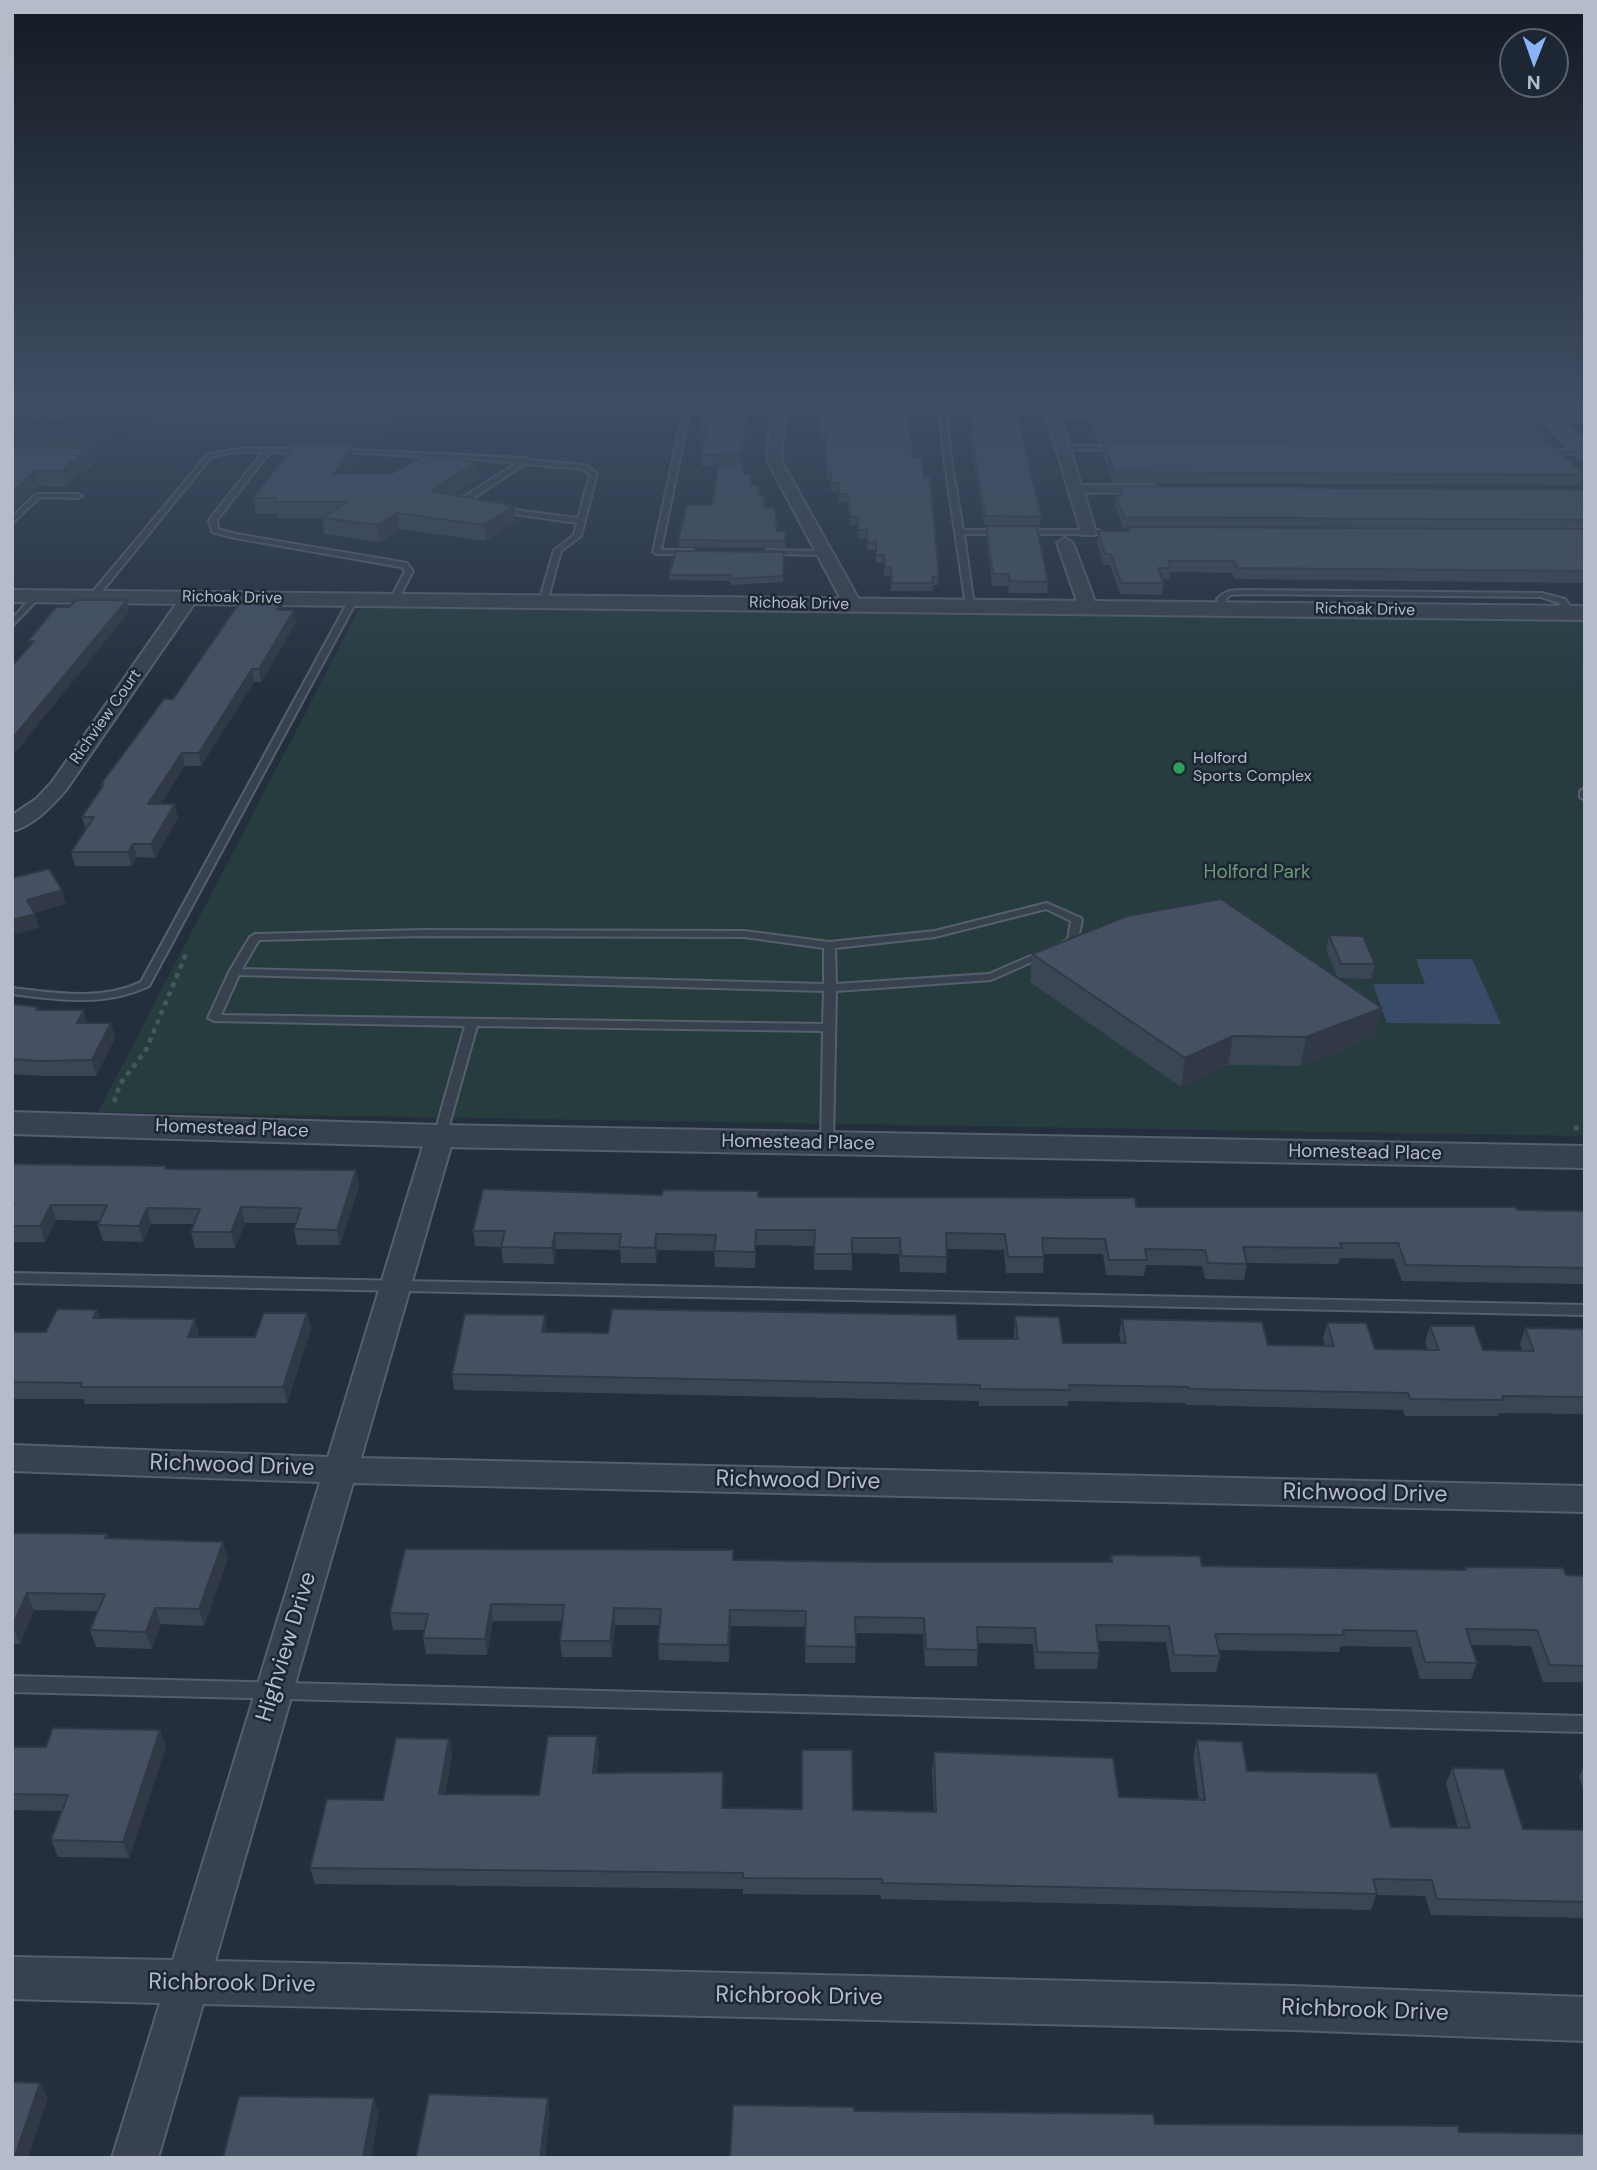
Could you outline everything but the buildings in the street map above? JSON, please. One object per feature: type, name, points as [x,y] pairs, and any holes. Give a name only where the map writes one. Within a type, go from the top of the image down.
[{"type":"street","points":[[796,500],[853,605]]},
{"type":"street","points":[[1077,500],[1088,532]]},
{"type":"street","points":[[1065,543],[1088,607]]},
{"type":"street","name":"Richoak Drive","points":[[12,596],[1578,613]]},
{"type":"street","name":"Richview Court","points":[[12,825],[43,803],[59,786],[190,598]]},
{"type":"street","name":"Homestead Place","points":[[12,1123],[440,1136],[1585,1157]]},
{"type":"street","name":"Highview Drive","points":[[135,2158],[440,1136]]},
{"type":"street","name":"Richwood Drive","points":[[12,1458],[340,1470],[1585,1499]]},
{"type":"street","name":"Richbrook Drive","points":[[12,1978],[1293,2008],[1585,2019]]},
{"type":"lane","points":[[12,521],[33,500]]},
{"type":"lane","points":[[93,597],[173,500]]},
{"type":"lane","points":[[228,500],[213,520],[215,530],[235,536],[404,565],[409,571],[394,600]]},
{"type":"lane","points":[[464,500],[466,506],[477,508]]},
{"type":"lane","points":[[543,602],[558,550],[577,536],[587,500]]},
{"type":"lane","points":[[668,500],[657,552],[696,552]]},
{"type":"lane","points":[[956,500],[970,606]]},
{"type":"lane","points":[[488,509],[581,521]]},
{"type":"lane","points":[[961,532],[1112,533]]},
{"type":"lane","points":[[760,552],[825,553]]},
{"type":"lane","points":[[12,624],[37,596]]},
{"type":"lane","points":[[12,991],[85,997],[134,990],[145,984],[354,600]]},
{"type":"lane","points":[[235,972],[830,988],[991,976],[1073,941],[1077,920],[1047,906],[934,934],[829,945],[744,934],[422,933],[255,937],[235,972],[214,1018],[830,1028]]},
{"type":"lane","points":[[827,1144],[829,945]]},
{"type":"lane","points":[[440,1136],[472,1021]]},
{"type":"lane","points":[[12,1279],[1585,1310]]},
{"type":"lane","points":[[12,1684],[1585,1724]]},
{"type":"path","points":[[113,1105],[120,1084],[146,1050],[191,943]]},
{"type":"green space","name":"Holford Park","points":[[362,604],[1585,619],[1585,1136],[98,1112]]},
{"type":"water","points":[[1416,959],[1472,959],[1501,1024],[1387,1023],[1373,984],[1425,984]]},
{"type":"place","name":"Holford Sports Complex","points":[[1179,768]]}]
